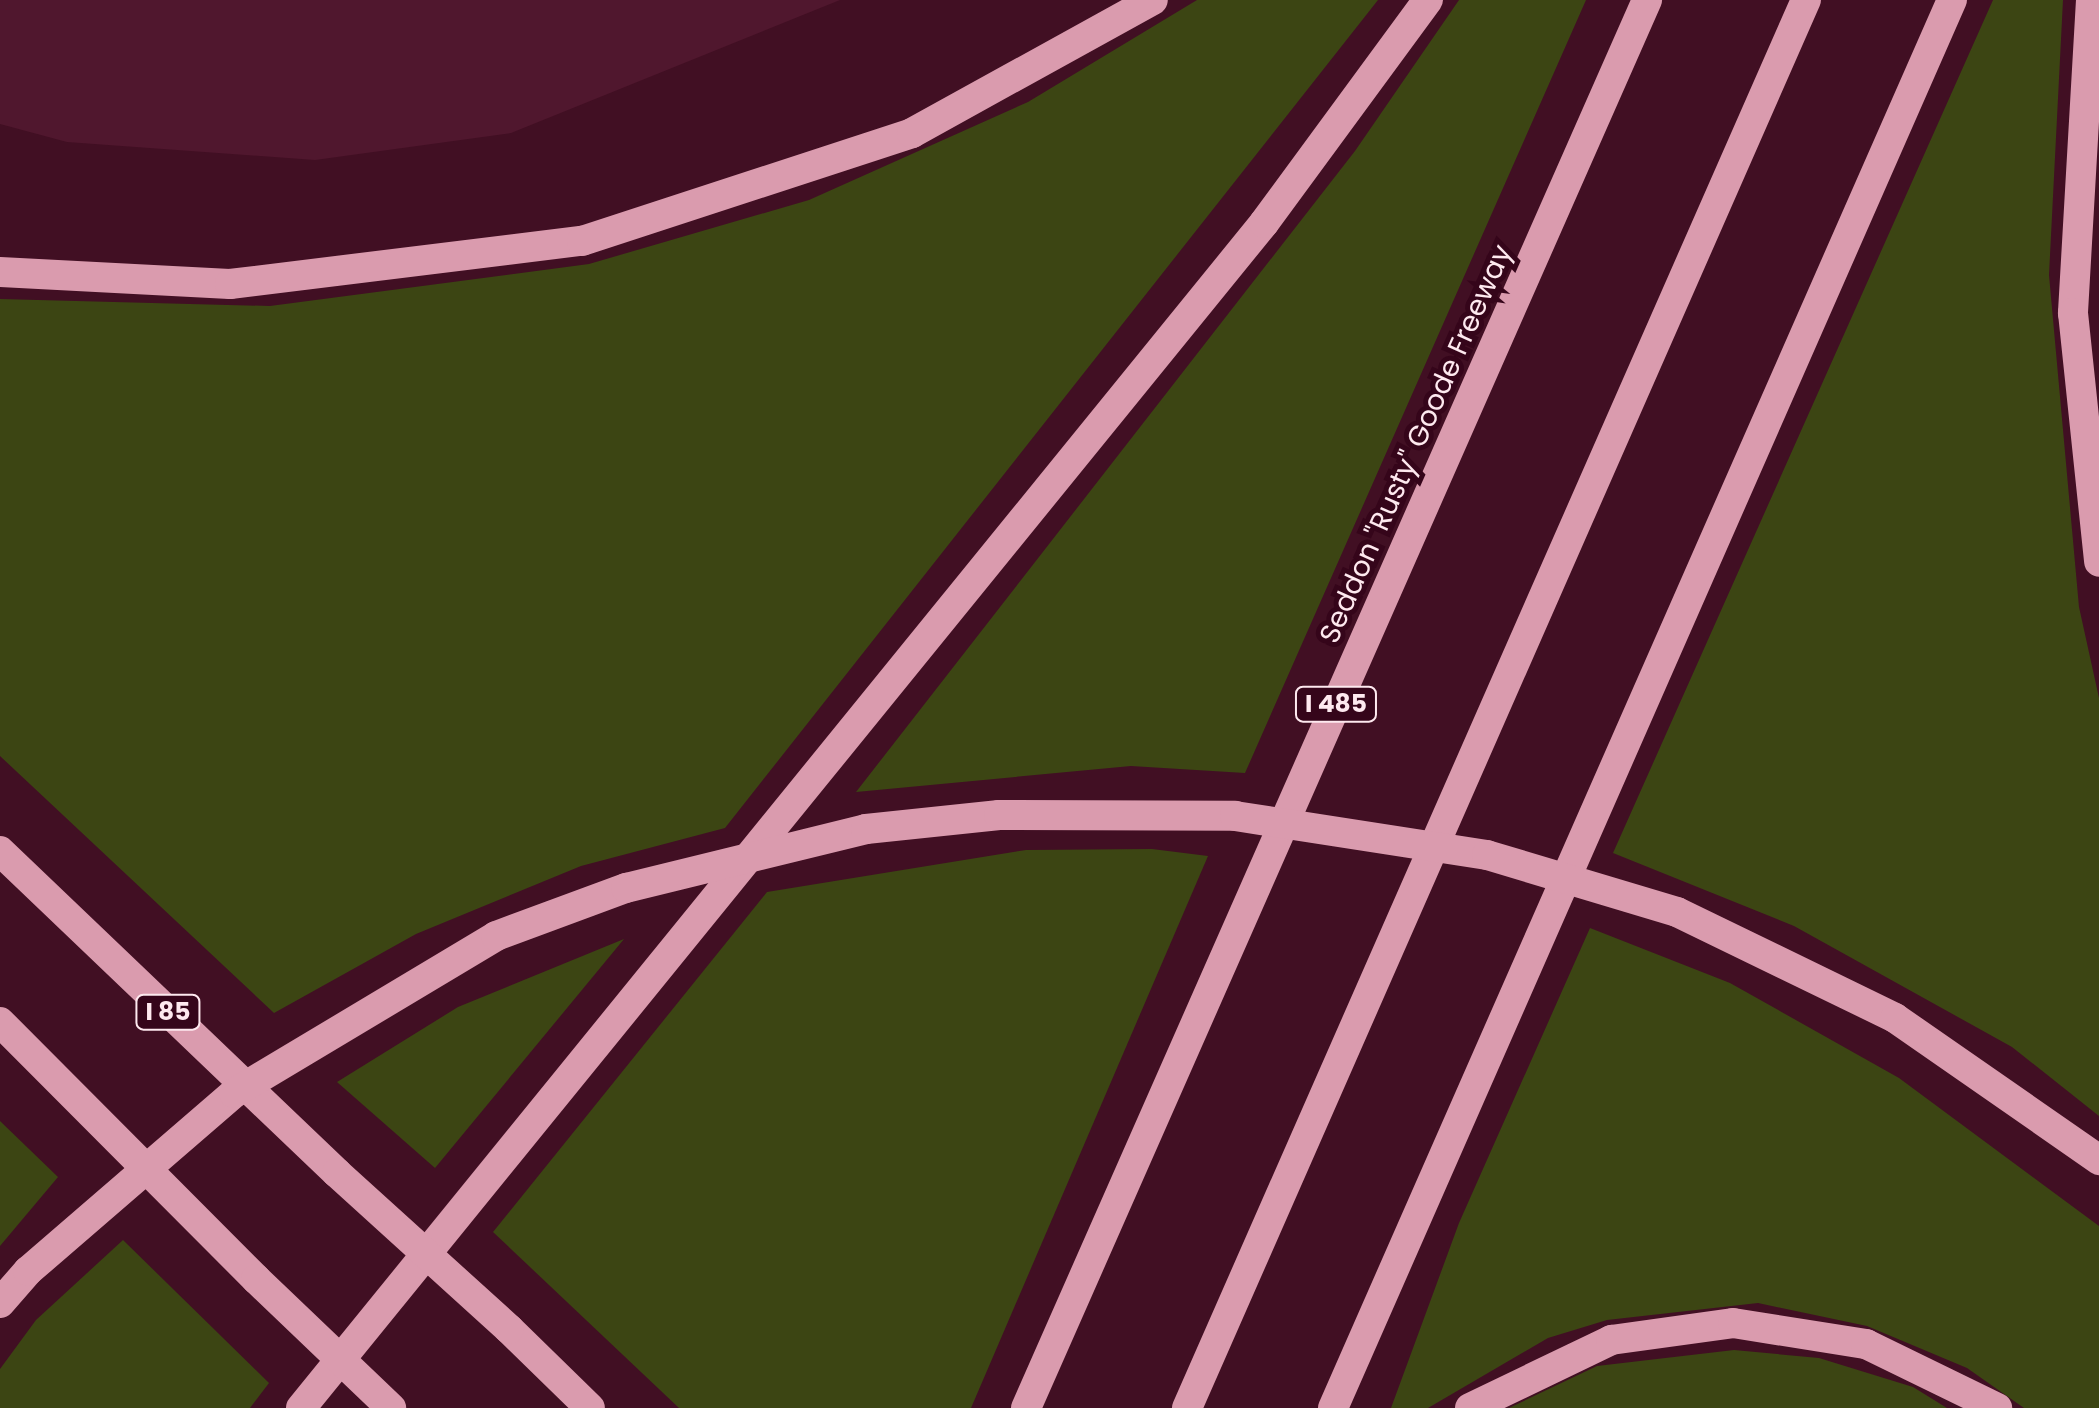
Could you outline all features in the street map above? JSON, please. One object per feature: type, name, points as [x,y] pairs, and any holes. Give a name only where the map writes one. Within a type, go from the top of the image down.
[{"type":"highway","points":[[0,272],[230,284],[582,241],[912,133],[1153,0]]},
{"type":"highway","points":[[301,1408],[1242,250],[1428,0]]},
{"type":"highway","name":"Seddon \"Rusty\" Goode Freeway","points":[[1026,1408],[1647,0]]},
{"type":"highway","points":[[1187,1408],[1806,0]]},
{"type":"highway","points":[[1332,1408],[1952,0]]},
{"type":"highway","points":[[2091,0],[2074,313],[2099,562]]},
{"type":"highway","points":[[0,1303],[28,1271],[234,1093],[496,936],[626,888],[848,832],[998,814],[1236,816],[1487,855],[1678,912],[1896,1018],[2099,1160]]},
{"type":"highway","name":"I 85","points":[[0,852],[590,1408]]},
{"type":"highway","points":[[0,1022],[256,1279],[391,1408]]},
{"type":"highway","points":[[1470,1408],[1611,1340],[1733,1323],[1866,1344],[1997,1408]]},
{"type":"shaded area","points":[[0,0],[840,0],[511,133],[315,160],[67,142],[0,124]]},
{"type":"green space","points":[[1197,0],[1378,0],[725,828],[581,866],[416,934],[274,1013],[0,756],[0,299],[270,306],[589,264],[809,200],[1028,102]]},
{"type":"green space","points":[[1459,0],[1586,0],[1245,773],[1131,766],[856,792],[1355,151]]},
{"type":"green space","points":[[1993,0],[2063,0],[2049,275],[2079,607],[2099,698],[2099,1116],[2012,1047],[1794,926],[1613,853]]},
{"type":"green space","points":[[1152,849],[1208,856],[971,1408],[679,1408],[493,1232],[767,892],[1026,850]]},
{"type":"green space","points":[[1590,928],[1730,983],[1899,1078],[2099,1226],[2099,1408],[2024,1408],[1967,1368],[1867,1326],[1758,1303],[1607,1320],[1548,1338],[1428,1408],[1391,1408],[1459,1223]]},
{"type":"green space","points":[[624,939],[435,1168],[337,1082],[458,1007]]},
{"type":"green space","points":[[0,1121],[58,1177],[0,1246]]},
{"type":"green space","points":[[123,1240],[269,1383],[250,1408],[0,1408],[0,1369],[36,1320]]},
{"type":"green space","points":[[1734,1350],[1819,1358],[1913,1387],[1947,1408],[1509,1408],[1597,1366]]}]
